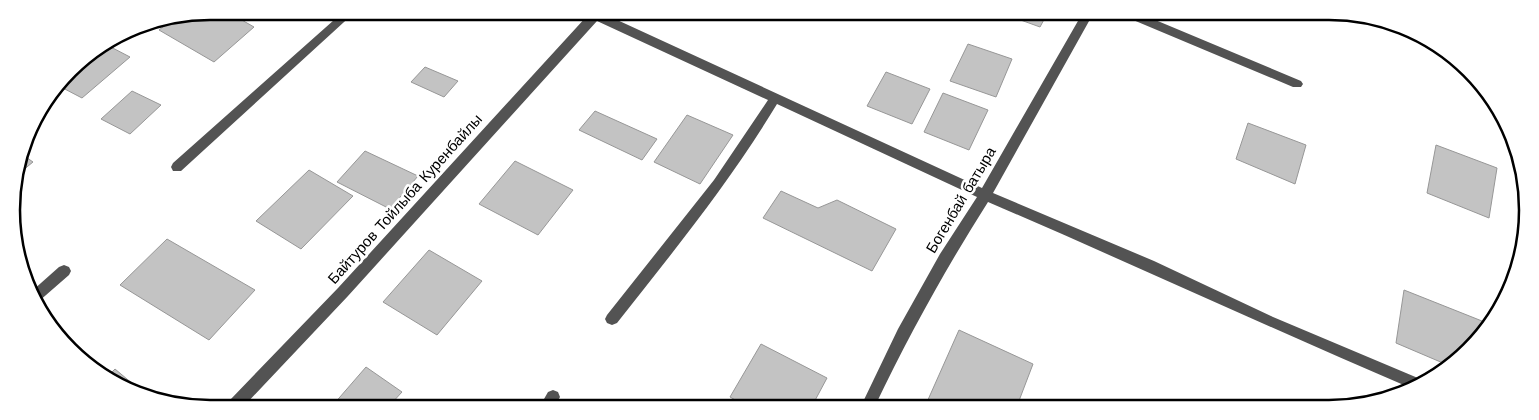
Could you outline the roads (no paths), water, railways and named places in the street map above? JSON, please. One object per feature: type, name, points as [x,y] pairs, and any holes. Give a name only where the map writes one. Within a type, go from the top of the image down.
[{"type":"street","points":[[177,167],[341,20]]},
{"type":"street","name":"Байтуров Тойлыба Куренбайлы","points":[[240,400],[343,292],[587,20]]},
{"type":"street","points":[[608,20],[985,195],[1149,265],[1268,320],[1411,381]]},
{"type":"street","name":"Богенбай батыра","points":[[871,400],[903,332],[945,258],[985,195],[1085,20]]},
{"type":"street","points":[[1144,20],[1297,84]]},
{"type":"street","points":[[612,318],[712,191],[758,127],[775,98]]},
{"type":"street","points":[[39,293],[64,271]]}]
